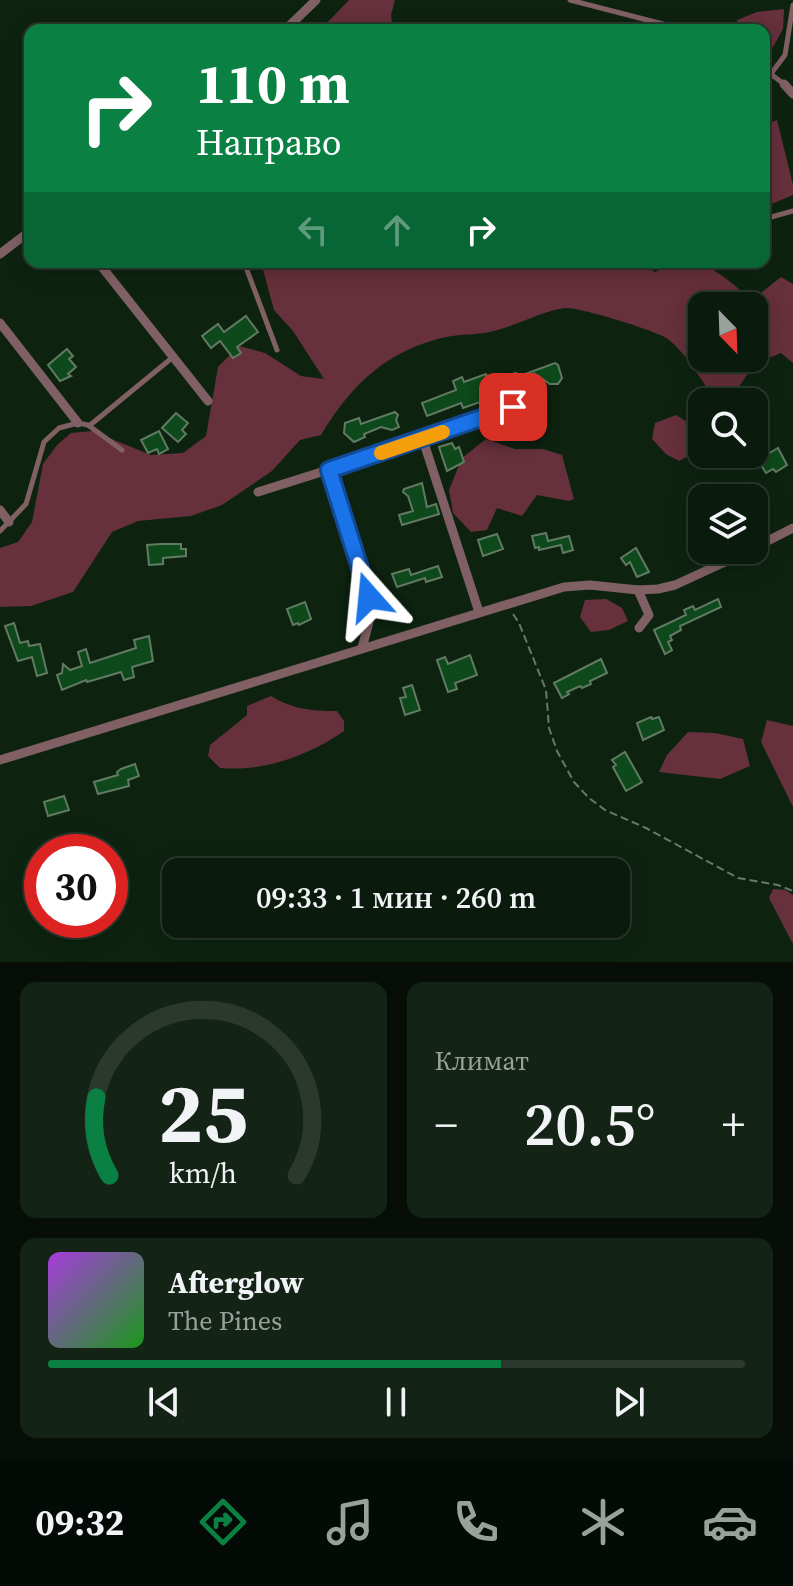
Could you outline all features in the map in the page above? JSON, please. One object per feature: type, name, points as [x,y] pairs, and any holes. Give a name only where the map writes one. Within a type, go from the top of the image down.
[{"type":"street","points":[[291,24],[316,0]]},
{"type":"street","points":[[784,84],[793,94]]},
{"type":"street","points":[[0,254],[24,236]]},
{"type":"street","points":[[103,268],[208,401]]},
{"type":"street","points":[[0,323],[78,423]]},
{"type":"street","points":[[258,492],[423,440],[513,407]]},
{"type":"street","points":[[423,440],[479,612]]},
{"type":"street","points":[[329,470],[369,597],[369,622],[362,648]]},
{"type":"street","points":[[0,510],[9,522]]},
{"type":"street","points":[[768,541],[793,528]]},
{"type":"street","points":[[0,760],[564,587],[590,585],[638,590],[675,585],[720,564]]},
{"type":"street","points":[[638,590],[649,615],[639,628]]},
{"type":"lane","points":[[570,0],[663,24]]},
{"type":"lane","points":[[770,76],[785,55],[793,5]]},
{"type":"lane","points":[[772,74],[784,84]]},
{"type":"lane","points":[[770,217],[793,211]]},
{"type":"lane","points":[[246,268],[277,350]]},
{"type":"lane","points":[[89,426],[173,357]]},
{"type":"lane","points":[[0,531],[26,504],[44,442],[59,428],[78,423],[89,426],[122,450]]},
{"type":"path","points":[[504,604],[519,623],[546,690],[549,728],[557,751],[574,782],[589,798],[605,810],[646,828],[738,878],[793,891]]},
{"type":"shaded area","points":[[349,0],[395,0],[392,24],[327,23]]},
{"type":"shaded area","points":[[784,9],[783,29],[773,47],[770,47],[770,24],[737,24],[737,20],[757,12]]},
{"type":"shaded area","points":[[777,120],[793,195],[770,205],[770,123]]},
{"type":"shaded area","points":[[263,268],[647,268],[655,272],[665,268],[709,268],[742,292],[688,292],[688,361],[668,339],[649,330],[572,308],[547,312],[494,331],[446,337],[406,351],[358,385],[321,435],[300,440],[272,471],[222,505],[191,516],[138,521],[112,532],[73,592],[31,606],[0,607],[0,548],[18,542],[32,522],[43,464],[71,433],[92,431],[151,455],[183,453],[206,436],[218,367],[239,346],[265,353],[301,376],[324,379],[293,331],[274,310]]},
{"type":"shaded area","points":[[781,277],[793,284],[793,363],[781,353],[768,358],[768,292],[762,292]]},
{"type":"shaded area","points":[[696,372],[749,372],[739,387],[707,388]]},
{"type":"shaded area","points":[[676,415],[688,422],[688,456],[679,461],[666,454],[652,439],[655,423]]},
{"type":"shaded area","points":[[486,439],[515,449],[543,449],[562,455],[574,499],[569,501],[537,495],[522,516],[497,508],[487,530],[471,532],[453,513],[449,490],[462,458]]},
{"type":"shaded area","points":[[606,599],[622,608],[628,621],[609,630],[591,632],[580,617],[585,600]]},
{"type":"shaded area","points":[[271,696],[302,708],[337,711],[344,721],[344,731],[300,755],[269,765],[220,768],[208,756],[210,745],[247,715],[247,706]]},
{"type":"shaded area","points":[[767,720],[793,726],[793,807],[761,742]]},
{"type":"shaded area","points":[[688,732],[715,733],[743,739],[750,766],[720,779],[659,772],[667,755]]},
{"type":"shaded area","points":[[773,889],[786,890],[793,895],[793,944],[769,898]]},
{"type":"building","points":[[246,316],[258,332],[237,347],[241,353],[233,358],[220,341],[211,348],[202,336],[218,324],[224,332]]},
{"type":"building","points":[[67,349],[73,356],[69,359],[76,367],[68,374],[71,376],[60,381],[48,365]]},
{"type":"building","points":[[555,363],[562,378],[558,384],[550,384],[535,374],[539,387],[516,391],[517,394],[510,396],[509,393],[505,394],[500,377],[516,373],[517,377]]},
{"type":"building","points":[[486,374],[493,394],[488,396],[489,399],[463,408],[461,403],[427,416],[422,403],[456,390],[453,381],[462,377],[464,382]]},
{"type":"building","points":[[395,412],[399,427],[392,430],[381,427],[354,442],[344,433],[345,423],[359,418],[361,424]]},
{"type":"building","points":[[176,413],[188,423],[182,430],[186,434],[178,442],[162,428]]},
{"type":"building","points":[[159,431],[168,449],[159,454],[157,449],[148,453],[141,440]]},
{"type":"building","points":[[452,443],[455,449],[459,447],[464,462],[447,471],[439,447]]},
{"type":"building","points":[[778,448],[787,465],[776,472],[773,469],[766,473],[763,468],[768,468],[768,454]]},
{"type":"building","points":[[422,483],[427,507],[436,504],[439,514],[402,525],[399,515],[413,511],[404,489]]},
{"type":"building","points":[[546,533],[548,541],[569,536],[573,550],[563,553],[561,545],[539,550],[539,547],[535,548],[532,536]]},
{"type":"building","points":[[497,534],[503,549],[483,556],[478,540]]},
{"type":"building","points":[[181,544],[181,549],[186,549],[186,556],[163,558],[163,564],[149,565],[147,545]]},
{"type":"building","points":[[636,548],[649,572],[637,577],[630,562],[626,565],[621,558]]},
{"type":"building","points":[[438,566],[442,577],[426,582],[425,578],[397,587],[392,574],[409,569],[411,575]]},
{"type":"building","points":[[718,599],[721,607],[680,626],[681,630],[670,636],[672,640],[668,642],[672,650],[665,654],[654,630],[686,615],[684,610],[693,606],[695,610]]},
{"type":"building","points":[[305,602],[311,619],[293,625],[287,609]]},
{"type":"building","points":[[14,623],[20,643],[28,641],[29,646],[40,644],[47,673],[37,676],[32,657],[18,661],[5,626]]},
{"type":"building","points":[[149,636],[153,661],[132,667],[134,677],[124,680],[121,672],[86,680],[62,690],[57,675],[62,673],[63,664],[70,670],[82,666],[78,652],[86,649],[90,663],[136,648],[134,640]]},
{"type":"building","points":[[470,655],[477,675],[455,683],[457,689],[448,692],[437,660],[445,657],[448,664]]},
{"type":"building","points":[[601,659],[607,673],[590,681],[591,684],[567,692],[569,694],[562,698],[554,683]]},
{"type":"building","points":[[412,685],[420,710],[405,715],[400,698],[406,697],[403,688]]},
{"type":"building","points":[[659,717],[664,730],[643,740],[637,723]]},
{"type":"building","points":[[625,752],[642,782],[626,791],[612,760]]},
{"type":"building","points":[[135,764],[139,776],[128,780],[129,786],[98,794],[94,782],[118,775],[121,769]]},
{"type":"building","points":[[64,796],[69,810],[48,816],[44,802]]},
{"type":"slow traffic","points":[[381,453],[443,432]]},
{"type":"route","points":[[369,597],[329,470],[513,407]]}]
